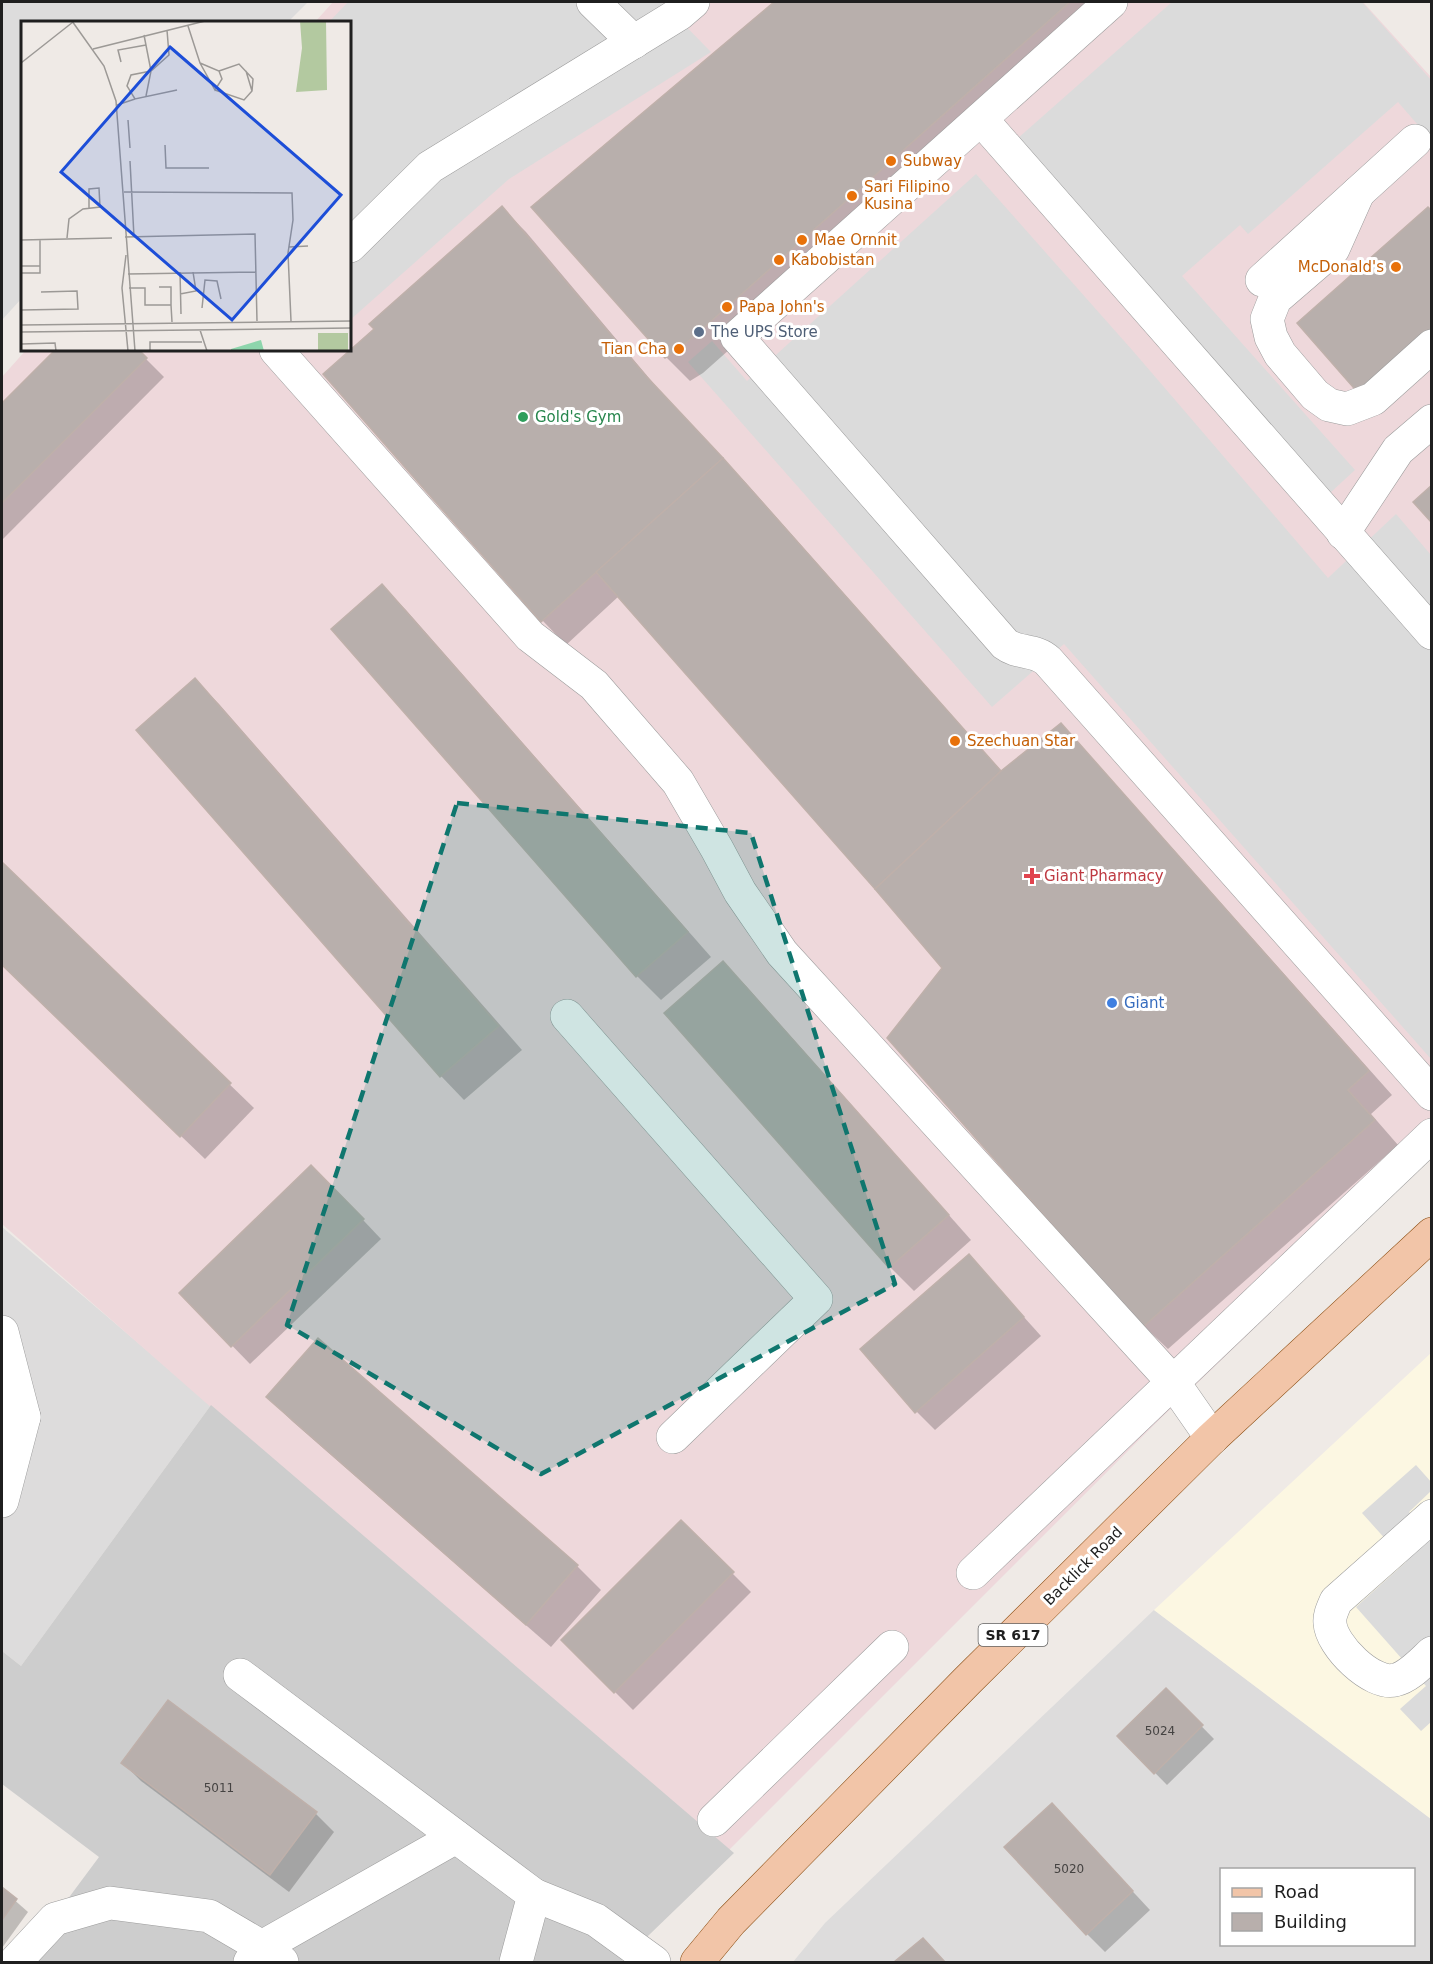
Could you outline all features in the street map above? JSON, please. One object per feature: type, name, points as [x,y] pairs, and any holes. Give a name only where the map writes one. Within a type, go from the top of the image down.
[{"type":"main road","name":"Backlick Road","points":[[697,1962],[731,1921],[975,1673],[1212,1438],[1431,1234]]},
{"type":"lane","points":[[593,2],[634,42]]},
{"type":"lane","points":[[351,245],[430,167],[680,14],[693,2]]},
{"type":"lane","points":[[1111,2],[737,337],[1005,644],[1017,651],[1036,653],[1048,661],[1431,1094]]},
{"type":"lane","points":[[981,119],[1343,533],[1426,616]]},
{"type":"lane","points":[[1262,280],[1415,141]]},
{"type":"lane","points":[[1358,193],[1333,249],[1275,298],[1267,319],[1271,337],[1280,354],[1315,395],[1329,405],[1347,409],[1373,399],[1431,346]]},
{"type":"lane","points":[[277,351],[530,636],[594,685],[678,782],[740,892],[782,953],[1173,1382],[1212,1438]]},
{"type":"lane","points":[[1343,533],[1398,450],[1431,421]]},
{"type":"lane","points":[[567,1016],[816,1299],[673,1437]]},
{"type":"lane","points":[[973,1573],[1431,1135]]},
{"type":"lane","points":[[2,1332],[13,1418],[2,1501]]},
{"type":"lane","points":[[1431,1516],[1336,1601],[1330,1625],[1336,1639],[1348,1656],[1364,1671],[1380,1680],[1393,1681],[1406,1676],[1431,1653]]},
{"type":"lane","points":[[714,1820],[892,1647]]},
{"type":"lane","points":[[240,1675],[534,1895],[596,1920],[654,1962]]},
{"type":"lane","points":[[15,1962],[55,1919],[110,1903],[209,1916],[265,1957],[456,1837]]},
{"type":"lane","points":[[516,1962],[534,1895]]},
{"type":"highlighted area","points":[[457,803],[751,833],[895,1284],[541,1474],[287,1325]]},
{"type":"shaded area","points":[[2,2],[308,2],[289,21],[21,21],[21,299],[2,320]]},
{"type":"shaded area","points":[[333,2],[1363,2],[1431,77],[1431,1158],[1156,1423],[723,1856],[2,1224],[2,377],[25,351],[351,351],[351,21],[316,21]]},
{"type":"shaded area","points":[[348,2],[662,2],[711,52],[509,179],[351,319],[351,21],[330,21]]},
{"type":"shaded area","points":[[1172,2],[1362,2],[1431,80],[1431,140],[1398,102],[1248,234],[1240,225],[1182,276],[1355,470],[1330,493],[1017,139]]},
{"type":"shaded area","points":[[976,174],[1133,351],[1328,578],[1396,514],[1431,555],[1431,1059],[1064,644],[992,707],[688,362],[712,341],[747,381]]},
{"type":"shaded area","points":[[2,1227],[211,1405],[21,1666],[2,1651]]},
{"type":"shaded area","points":[[1431,1353],[1431,1819],[1154,1610]]},
{"type":"shaded area","points":[[211,1405],[734,1853],[621,1962],[21,1962],[99,1857],[2,1784],[2,1651],[21,1666]]},
{"type":"shaded area","points":[[1416,1465],[1432,1483],[1431,1491],[1409,1512],[1431,1538],[1431,1722],[1421,1731],[1400,1709],[1426,1686],[1356,1607],[1406,1562],[1362,1513]]},
{"type":"shaded area","points":[[1154,1610],[1431,1819],[1431,1962],[793,1962],[825,1923]]},
{"type":"building","points":[[774,2],[1070,2],[699,332],[665,358],[531,207]]},
{"type":"building","name":"Gold's Gym","points":[[502,206],[647,377],[723,458],[541,622],[323,374],[374,329],[369,324]]},
{"type":"building","name":"McDonald's","points":[[1428,207],[1432,211],[1432,337],[1360,395],[1297,323]]},
{"type":"building","points":[[54,351],[140,351],[147,358],[2,503],[2,403]]},
{"type":"building","points":[[723,458],[1001,771],[875,889],[596,572]]},
{"type":"building","points":[[1432,485],[1432,523],[1413,502]]},
{"type":"building","points":[[382,584],[688,932],[636,977],[331,629]]},
{"type":"building","points":[[195,678],[499,1026],[440,1077],[136,730]]},
{"type":"building","name":"Giant","points":[[1061,723],[1369,1071],[1348,1090],[1375,1120],[1143,1327],[887,1038],[942,968],[875,889],[1001,771]]},
{"type":"building","points":[[2,862],[231,1083],[180,1137],[2,965]]},
{"type":"building","points":[[723,961],[949,1215],[889,1268],[664,1013]]},
{"type":"building","points":[[311,1165],[364,1219],[231,1347],[179,1293]]},
{"type":"building","points":[[969,1254],[1024,1317],[915,1413],[860,1349]]},
{"type":"building","points":[[318,1338],[578,1565],[526,1625],[266,1397]]},
{"type":"building","points":[[681,1520],[734,1572],[614,1693],[561,1640]]},
{"type":"building","points":[[1166,1688],[1203,1725],[1154,1774],[1117,1736]]},
{"type":"building","points":[[168,1700],[317,1812],[270,1875],[121,1763]]},
{"type":"building","points":[[1052,1803],[1133,1891],[1086,1935],[1004,1847]]},
{"type":"building","points":[[2,1887],[17,1899],[2,1920]]},
{"type":"building","points":[[923,1938],[945,1962],[894,1962]]},
{"type":"place","name":"Subway","points":[[891,161]]},
{"type":"place","name":"Sari Filipino Kusina","points":[[852,196]]},
{"type":"place","name":"Mae Ornnit","points":[[802,240]]},
{"type":"place","name":"Kabobistan","points":[[779,260]]},
{"type":"place","name":"McDonald's","points":[[1396,267]]},
{"type":"place","name":"Papa John's","points":[[727,307]]},
{"type":"place","name":"The UPS Store","points":[[699,332]]},
{"type":"place","name":"Tian Cha","points":[[679,349]]},
{"type":"place","name":"Gold's Gym","points":[[523,417]]},
{"type":"place","name":"Szechuan Star","points":[[955,741]]},
{"type":"place","name":"Giant Pharmacy","points":[[1032,876]]},
{"type":"place","name":"Giant","points":[[1112,1003]]}]
